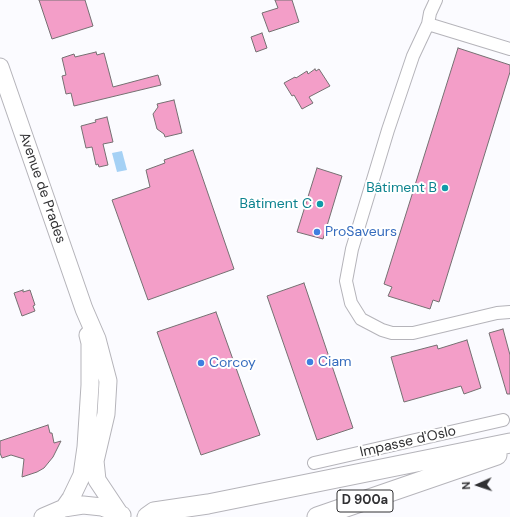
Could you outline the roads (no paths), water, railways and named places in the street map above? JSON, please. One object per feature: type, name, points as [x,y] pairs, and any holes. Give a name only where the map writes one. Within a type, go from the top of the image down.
[{"type":"main road","name":"Avenue de Prades","points":[[0,67],[84,309],[97,338],[108,381],[106,414],[95,461],[98,480],[122,515]]},
{"type":"main road","name":"Avenue de Prades","points":[[64,508],[71,498],[82,475],[86,447],[90,385],[90,343],[84,309]]},
{"type":"main road","points":[[147,517],[154,512],[208,504],[510,443]]},
{"type":"main road","name":"D 900a","points":[[316,517],[510,451]]},
{"type":"main road","points":[[346,517],[414,484]]},
{"type":"main road","points":[[43,517],[64,508],[83,505],[102,507],[122,515]]},
{"type":"street","points":[[436,0],[430,13],[428,24],[413,56],[390,123],[352,249],[346,281],[351,304],[360,319],[382,330],[392,333],[413,333],[497,313],[510,312]]},
{"type":"street","points":[[428,24],[510,49]]},
{"type":"street","name":"Impasse d'Oslo","points":[[314,463],[508,419]]},
{"type":"water","points":[[122,151],[127,170],[117,172],[112,153]]},
{"type":"place","name":"Bâtiment B","points":[[445,188]]},
{"type":"place","name":"Bâtiment C","points":[[320,204]]},
{"type":"place","name":"ProSaveurs","points":[[317,232]]},
{"type":"place","name":"Ciam","points":[[310,362]]},
{"type":"place","name":"Corcoy","points":[[201,363]]}]
